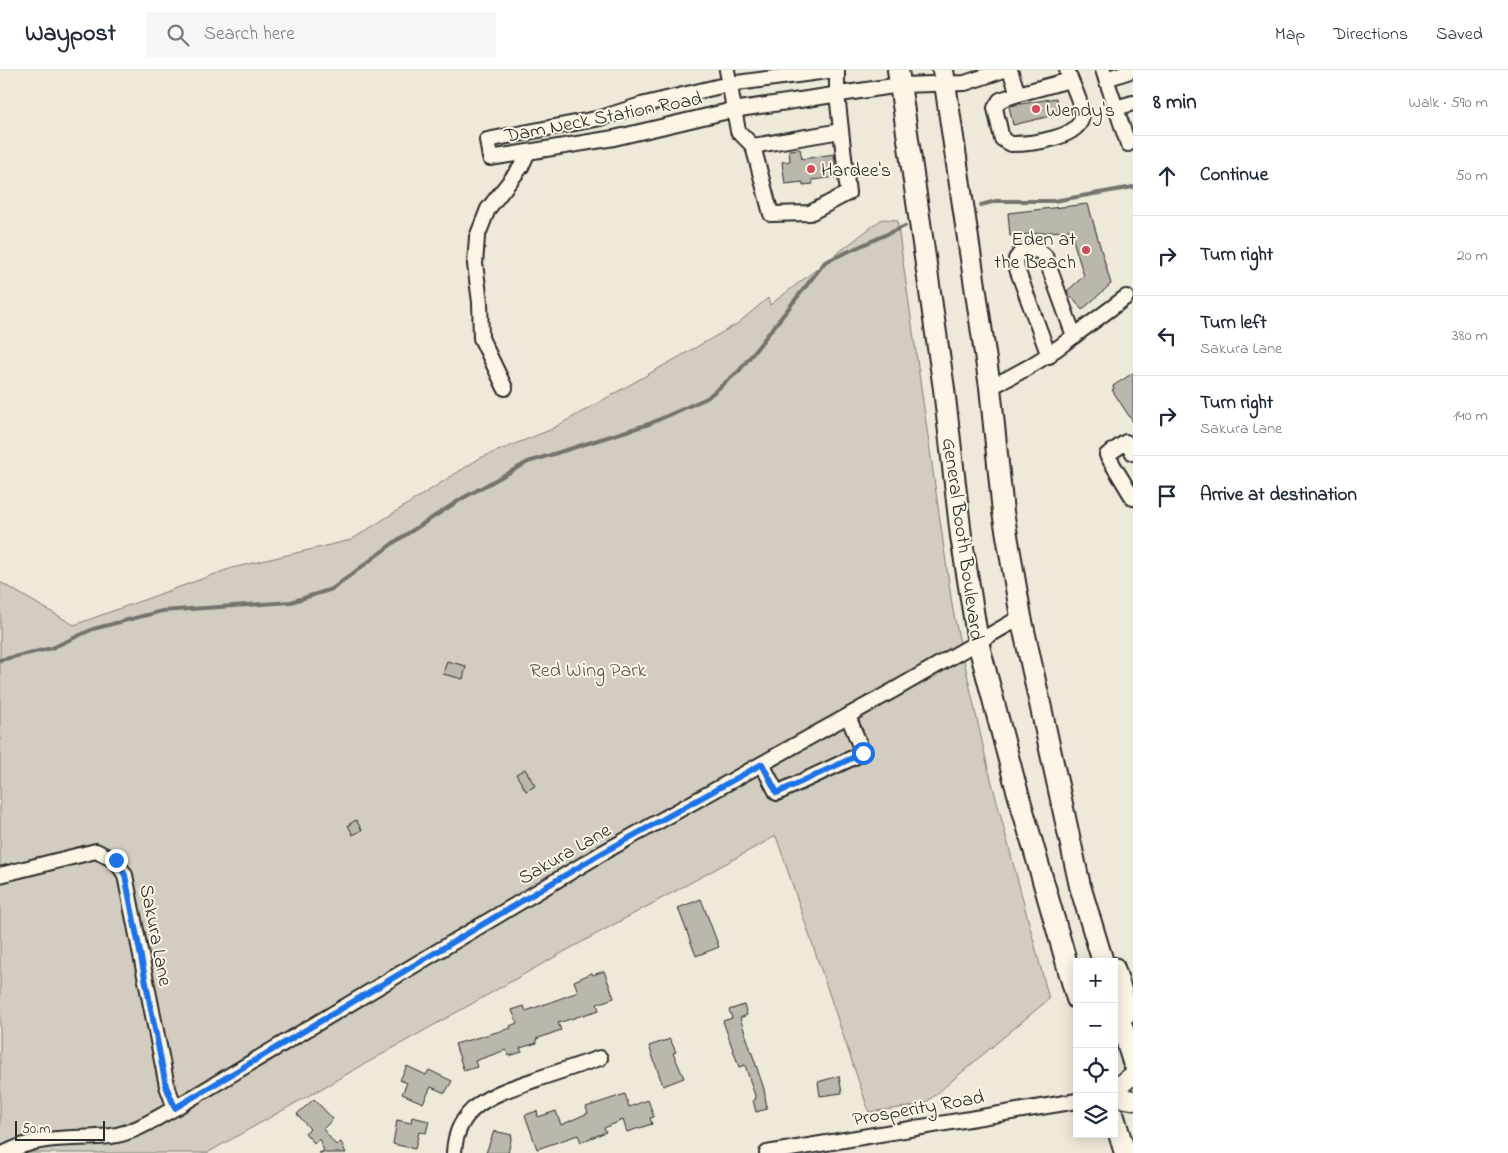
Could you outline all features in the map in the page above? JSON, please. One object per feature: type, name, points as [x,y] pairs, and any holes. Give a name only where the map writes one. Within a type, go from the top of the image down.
[{"type":"highway","name":"General Booth Boulevard","points":[[899,77],[944,388],[961,536],[978,642],[1015,783],[1073,985]]},
{"type":"highway","points":[[944,77],[990,387],[1003,512],[1021,617],[1082,894],[1102,958]]},
{"type":"highway","points":[[1082,894],[1108,946],[1111,958]]},
{"type":"highway","points":[[1118,980],[1133,1023]]},
{"type":"highway","points":[[1115,1003],[1133,1062]]},
{"type":"highway","points":[[1118,1130],[1125,1153]]},
{"type":"main road","points":[[1118,1087],[1133,1074]]},
{"type":"main road","points":[[1118,1098],[1133,1100]]},
{"type":"street","name":"Dam Neck Station Road","points":[[836,70],[728,77],[601,118],[486,140],[490,158],[614,138],[733,110],[837,94],[899,77],[944,77],[965,83],[1004,70]]},
{"type":"street","points":[[728,77],[738,131],[753,146],[771,214],[810,213],[848,193],[836,70]]},
{"type":"street","points":[[1010,70],[1018,94]]},
{"type":"street","points":[[1128,144],[1104,74],[1132,70]]},
{"type":"street","points":[[1068,75],[1082,114],[1079,125],[1067,135],[1022,144],[1011,144],[1002,139],[995,108],[1000,100],[1018,94],[1068,75]]},
{"type":"street","points":[[1116,108],[1133,103]]},
{"type":"street","points":[[753,146],[841,131]]},
{"type":"street","points":[[505,388],[481,338],[476,264],[477,237],[488,209],[521,167],[528,152]]},
{"type":"street","points":[[1049,356],[1017,269],[1016,259],[1021,252],[1038,250],[1045,256],[1074,336]]},
{"type":"street","points":[[990,387],[1023,372],[1049,356],[1126,297]]},
{"type":"street","points":[[1133,453],[1126,442],[1107,455],[1133,498]]},
{"type":"street","name":"Sakura Lane","points":[[5,1153],[42,1139],[111,1136],[129,1132],[175,1108],[604,852],[1021,617]]},
{"type":"street","points":[[762,764],[777,793],[863,753],[848,716]]},
{"type":"street","name":"Sakura Lane","points":[[0,875],[96,851],[116,860],[125,875],[166,1086],[175,1108]]},
{"type":"street","points":[[454,1153],[455,1139],[464,1119],[478,1105],[494,1094],[600,1058]]},
{"type":"street","name":"Prosperity Road","points":[[767,1153],[1073,1102]]},
{"type":"green space","name":"Red Wing Park","points":[[882,219],[897,220],[953,611],[987,764],[1049,999],[923,1105],[869,1112],[776,836],[560,954],[207,1153],[0,1153],[0,582],[74,625],[232,568],[351,540],[480,458],[550,430],[737,324],[768,298],[770,305]]},
{"type":"building","name":"Wendy's","points":[[1056,98],[1059,114],[1013,125],[1009,106]]},
{"type":"building","name":"Hardee's","points":[[800,149],[802,159],[834,154],[837,177],[812,180],[813,184],[803,185],[803,182],[785,184],[782,162],[790,161],[789,150]]},
{"type":"building","points":[[1088,204],[1111,284],[1082,310],[1067,291],[1084,276],[1070,230],[1010,236],[1008,213]]},
{"type":"building","points":[[1133,373],[1133,422],[1112,390],[1114,389],[1113,386]]},
{"type":"building","points":[[447,661],[466,666],[463,679],[443,674]]},
{"type":"building","points":[[525,769],[535,786],[526,791],[516,774]]},
{"type":"building","points":[[356,820],[362,830],[353,835],[348,825]]},
{"type":"building","points":[[701,899],[719,947],[696,956],[678,908]]},
{"type":"building","points":[[604,971],[614,998],[597,1004],[599,1010],[558,1023],[561,1030],[536,1039],[537,1043],[520,1048],[522,1052],[509,1056],[506,1050],[475,1061],[477,1067],[464,1071],[455,1044],[511,1028],[510,1026],[517,1023],[512,1010],[524,1006],[526,1011],[578,992],[574,981],[592,973],[593,975]]},
{"type":"building","points":[[744,1005],[747,1015],[740,1018],[764,1089],[767,1109],[756,1112],[753,1100],[756,1099],[745,1065],[739,1067],[723,1021],[732,1018],[729,1010]]},
{"type":"building","points":[[670,1039],[676,1052],[673,1053],[684,1078],[663,1086],[649,1046]]},
{"type":"building","points":[[407,1066],[426,1075],[429,1070],[452,1081],[445,1093],[431,1087],[423,1103],[402,1094],[407,1083],[400,1080]]},
{"type":"building","points":[[839,1076],[842,1093],[820,1096],[818,1082]]},
{"type":"building","points":[[625,1094],[629,1107],[648,1100],[654,1117],[650,1118],[652,1124],[627,1132],[623,1120],[604,1128],[606,1132],[581,1142],[578,1135],[537,1149],[525,1115],[537,1111],[538,1117],[556,1111],[561,1125],[588,1113],[586,1107]]},
{"type":"building","points":[[314,1099],[333,1119],[323,1129],[336,1145],[341,1142],[346,1153],[319,1153],[324,1151],[319,1139],[314,1143],[305,1133],[310,1129],[297,1114]]},
{"type":"building","points":[[412,1117],[429,1121],[426,1133],[419,1132],[415,1149],[393,1144],[397,1120],[411,1123]]},
{"type":"building","points":[[494,1131],[512,1135],[508,1153],[486,1153]]},
{"type":"waterway","points":[[981,205],[996,201],[1054,201],[1133,187]]},
{"type":"waterway","points":[[0,660],[52,648],[93,629],[162,611],[291,602],[332,589],[396,541],[463,498],[528,462],[649,424],[707,398],[739,371],[825,262],[905,226]]},
{"type":"place","name":"Wendy's","points":[[1036,109]]},
{"type":"place","name":"Hardee's","points":[[811,169]]},
{"type":"place","name":"Eden at the Beach","points":[[1086,250]]},
{"type":"route","points":[[116,860],[125,875],[166,1086],[175,1108],[604,852],[762,764],[777,793],[863,753]]}]
